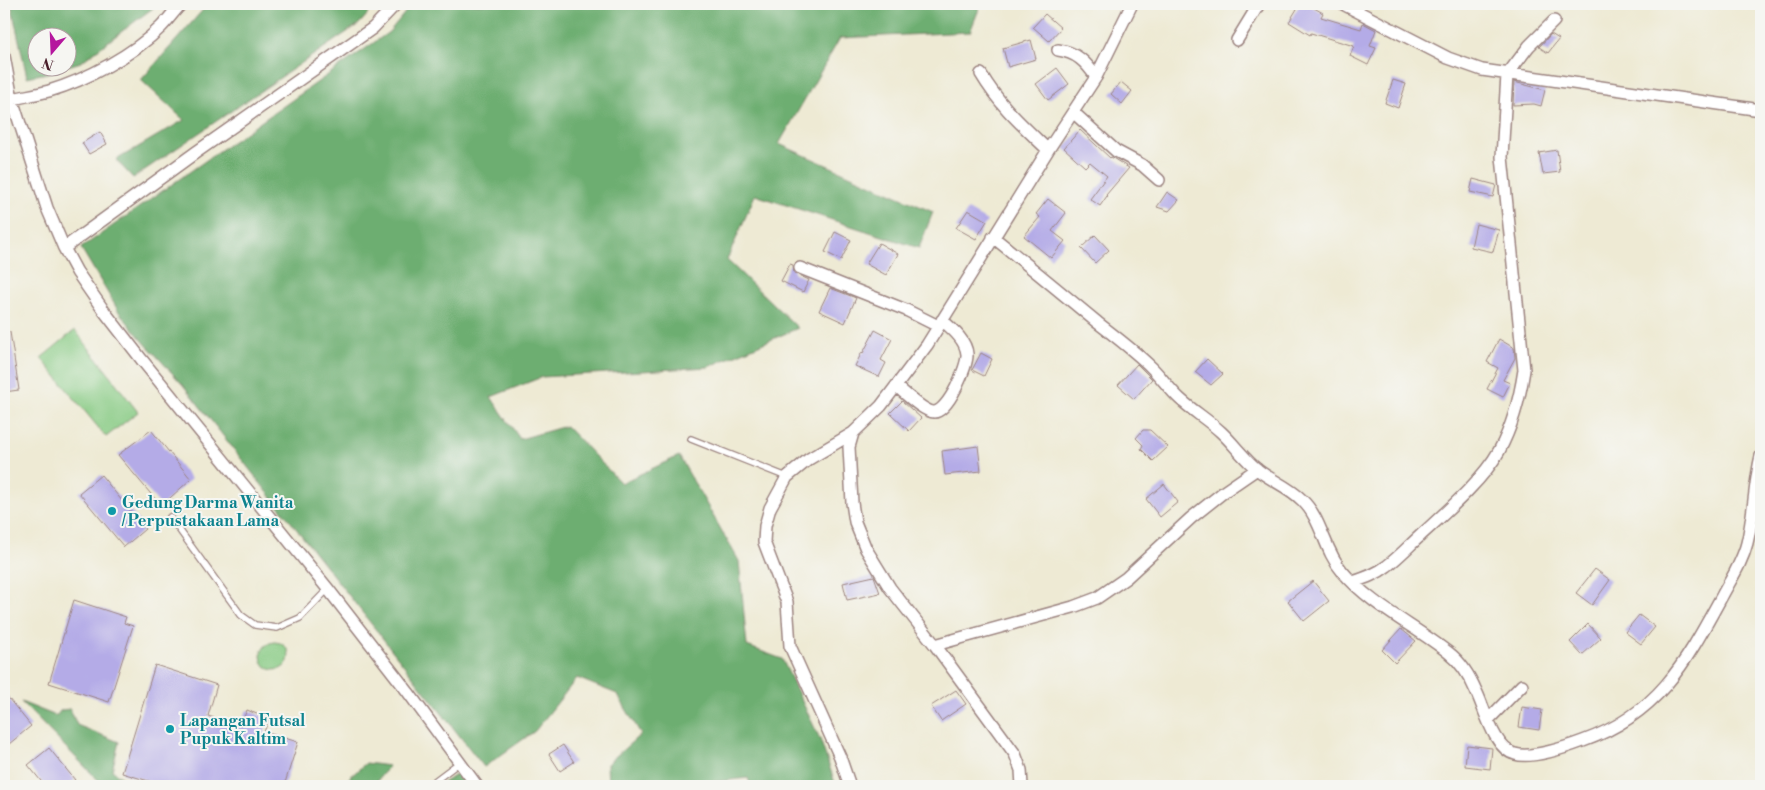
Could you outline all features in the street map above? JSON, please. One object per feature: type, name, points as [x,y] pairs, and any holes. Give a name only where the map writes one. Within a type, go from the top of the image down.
[{"type":"street","points":[[8,100],[49,91],[85,77],[110,64],[137,47],[160,28],[180,4]]},
{"type":"street","points":[[64,248],[373,28],[396,4]]},
{"type":"street","points":[[850,786],[840,757],[792,653],[787,602],[764,542],[765,526],[770,508],[787,477],[809,459],[853,433],[881,406],[926,346],[1048,150],[1096,77],[1132,4]]},
{"type":"street","points":[[1237,40],[1260,4]]},
{"type":"street","points":[[1343,4],[1464,65],[1507,75],[1761,110]]},
{"type":"street","points":[[1352,582],[1365,578],[1387,566],[1448,511],[1490,465],[1500,450],[1517,404],[1524,370],[1502,157],[1507,75],[1529,46],[1554,21]]},
{"type":"street","points":[[1058,50],[1066,51],[1081,59],[1096,77]]},
{"type":"street","points":[[4,56],[8,100],[47,208],[64,248],[98,303],[125,339],[328,589],[408,692],[477,786]]},
{"type":"street","points":[[980,74],[1000,103],[1048,150]]},
{"type":"street","points":[[1073,112],[1116,151],[1142,165],[1159,180]]},
{"type":"street","points":[[994,237],[1147,364],[1180,399],[1220,431],[1257,469],[1305,502],[1316,519],[1332,557],[1352,582],[1390,613],[1439,645],[1464,668],[1501,746],[1512,754],[1522,756],[1566,747],[1596,736],[1630,718],[1647,706],[1665,688],[1705,629],[1737,568],[1747,544],[1761,456]]},
{"type":"street","points":[[800,268],[940,323],[956,333],[966,348],[968,355],[960,379],[944,408],[938,412],[931,412],[923,408],[896,386]]},
{"type":"street","points":[[853,433],[849,447],[849,464],[855,522],[866,549],[890,588],[935,644],[1015,754],[1021,770],[1022,786]]},
{"type":"street","points":[[935,644],[1073,607],[1097,598],[1126,578],[1191,518],[1224,491],[1257,469]]},
{"type":"street","points":[[1488,720],[1522,685]]},
{"type":"lane","points":[[691,439],[787,477]]},
{"type":"lane","points":[[170,517],[241,615],[255,625],[277,628],[300,618],[328,589]]},
{"type":"lane","points":[[428,786],[460,762]]},
{"type":"green space","points":[[11,4],[156,4],[78,63],[78,28],[28,28],[27,77]]},
{"type":"green space","points":[[208,4],[377,4],[359,24],[133,178],[116,160],[184,120],[141,80]]},
{"type":"green space","points":[[412,4],[981,4],[970,32],[840,38],[779,144],[933,212],[919,248],[755,195],[727,260],[798,328],[708,367],[542,377],[491,397],[520,439],[566,426],[621,483],[679,456],[739,561],[747,646],[782,659],[820,739],[836,786],[751,786],[748,778],[679,786],[608,786],[607,764],[641,734],[617,694],[577,678],[535,731],[484,767],[183,385],[119,312],[81,248],[389,32]]},
{"type":"green space","points":[[75,330],[138,412],[106,437],[41,358]]},
{"type":"green space","points":[[275,642],[285,646],[289,656],[285,666],[275,670],[265,666],[261,656],[265,646]]},
{"type":"green space","points":[[21,702],[56,716],[61,710],[70,709],[77,725],[119,742],[112,770],[122,778],[151,786],[104,786]]},
{"type":"green space","points":[[366,763],[389,766],[373,786],[340,786]]},
{"type":"green space","points":[[457,774],[467,786],[438,786]]},
{"type":"building","points":[[1300,4],[1307,4],[1323,13],[1321,17],[1361,29],[1363,23],[1376,30],[1370,46],[1376,48],[1368,65],[1350,56],[1354,46],[1311,33],[1310,35],[1289,22]]},
{"type":"building","points":[[1045,14],[1061,28],[1049,41],[1033,27]]},
{"type":"building","points":[[1551,34],[1559,39],[1548,53],[1539,47]]},
{"type":"building","points":[[1031,40],[1036,59],[1008,67],[1003,48]]},
{"type":"building","points":[[1057,68],[1069,84],[1048,100],[1036,84]]},
{"type":"building","points":[[1393,80],[1406,84],[1398,108],[1385,103]]},
{"type":"building","points":[[1121,82],[1132,91],[1122,104],[1111,94]]},
{"type":"building","points":[[1514,82],[1545,90],[1541,106],[1534,104],[1513,105]]},
{"type":"building","points":[[1080,130],[1110,158],[1129,168],[1106,195],[1100,206],[1090,199],[1107,176],[1090,162],[1085,167],[1064,148]]},
{"type":"building","points":[[100,132],[107,144],[89,154],[82,143]]},
{"type":"building","points":[[1557,150],[1560,172],[1543,174],[1539,153]]},
{"type":"building","points":[[1473,179],[1496,185],[1493,197],[1470,192]]},
{"type":"building","points":[[1167,192],[1179,200],[1169,211],[1157,207]]},
{"type":"building","points":[[1048,199],[1066,213],[1052,231],[1065,241],[1051,258],[1024,236],[1040,217],[1036,214]]},
{"type":"building","points":[[968,210],[987,221],[976,239],[956,228]]},
{"type":"building","points":[[1476,224],[1499,230],[1493,252],[1471,247]]},
{"type":"building","points":[[835,232],[851,240],[841,260],[825,252]]},
{"type":"building","points":[[1095,235],[1109,250],[1095,263],[1081,248]]},
{"type":"building","points":[[879,243],[898,254],[886,275],[866,264]]},
{"type":"building","points":[[790,264],[793,265],[794,273],[809,280],[803,292],[781,281]]},
{"type":"building","points":[[830,288],[856,298],[845,323],[819,311]]},
{"type":"building","points":[[875,330],[892,339],[881,360],[886,363],[879,377],[855,366]]},
{"type":"building","points":[[4,332],[10,332],[19,390],[4,392]]},
{"type":"building","points":[[1499,339],[1514,348],[1515,358],[1503,380],[1510,383],[1503,397],[1487,389],[1498,368],[1487,362]]},
{"type":"building","points":[[981,353],[992,359],[984,376],[972,370]]},
{"type":"building","points":[[1207,359],[1223,374],[1211,385],[1195,372]]},
{"type":"building","points":[[1137,364],[1152,379],[1134,399],[1118,385]]},
{"type":"building","points":[[902,401],[921,418],[909,431],[890,413]]},
{"type":"building","points":[[151,430],[191,479],[161,506],[118,455]]},
{"type":"building","points":[[1143,430],[1150,430],[1168,447],[1153,461],[1141,449],[1143,445],[1136,438]]},
{"type":"building","points":[[978,446],[981,471],[945,475],[942,451]]},
{"type":"building","name":"Gedung Darma Wanita / Perpustakaan Lama","points":[[101,475],[145,529],[124,547],[79,493]]},
{"type":"building","points":[[1164,484],[1178,502],[1160,517],[1146,499]]},
{"type":"building","points":[[1595,569],[1610,580],[1592,605],[1576,593]]},
{"type":"building","points":[[874,576],[880,593],[847,600],[843,583]]},
{"type":"building","points":[[1313,581],[1329,601],[1304,621],[1288,601]]},
{"type":"building","points":[[74,600],[126,617],[124,623],[133,626],[109,702],[49,683]]},
{"type":"building","points":[[1639,615],[1655,627],[1641,644],[1625,632]]},
{"type":"building","points":[[1588,624],[1601,638],[1582,655],[1570,642]]},
{"type":"building","points":[[1401,629],[1416,641],[1395,663],[1382,650]]},
{"type":"building","points":[[155,665],[217,685],[208,716],[240,726],[247,710],[269,719],[264,732],[298,742],[284,786],[165,786],[122,773]]},
{"type":"building","points":[[956,690],[966,704],[941,721],[931,706]]},
{"type":"building","points":[[4,693],[31,726],[9,744],[4,737]]},
{"type":"building","points":[[1522,707],[1542,710],[1539,730],[1519,727]]},
{"type":"building","points":[[563,745],[574,762],[560,771],[549,754]]},
{"type":"building","points":[[1467,745],[1492,748],[1490,769],[1465,766]]},
{"type":"building","points":[[49,748],[75,780],[67,786],[45,786],[28,765]]},
{"type":"place","name":"Gedung Darma Wanita / Perpustakaan Lama","points":[[112,511]]},
{"type":"place","name":"Lapangan Futsal Pupuk Kaltim","points":[[170,729]]}]
